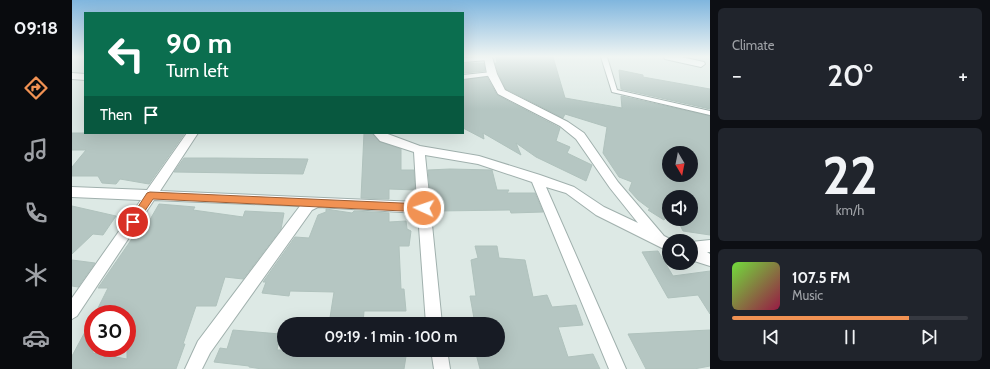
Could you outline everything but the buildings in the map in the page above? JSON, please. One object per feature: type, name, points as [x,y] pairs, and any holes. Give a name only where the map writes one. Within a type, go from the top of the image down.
[{"type":"street","points":[[492,74],[501,92],[510,98],[564,124],[580,136],[614,186],[662,241]]},
{"type":"street","points":[[72,76],[84,77]]},
{"type":"street","points":[[72,311],[192,134]]},
{"type":"street","points":[[379,134],[384,138],[419,150],[479,160],[570,190],[600,211],[662,242]]},
{"type":"street","points":[[419,150],[433,317]]},
{"type":"street","points":[[536,178],[618,369]]},
{"type":"street","points":[[72,192],[424,208]]},
{"type":"street","points":[[192,369],[204,347],[308,206],[317,202]]},
{"type":"street","points":[[698,247],[710,246]]},
{"type":"street","points":[[698,256],[710,260]]},
{"type":"street","points":[[439,357],[442,369]]},
{"type":"lane","points":[[464,77],[490,74]]},
{"type":"lane","points":[[609,74],[614,91],[710,113]]},
{"type":"route","points":[[133,222],[150,196],[317,202],[424,208]]}]
